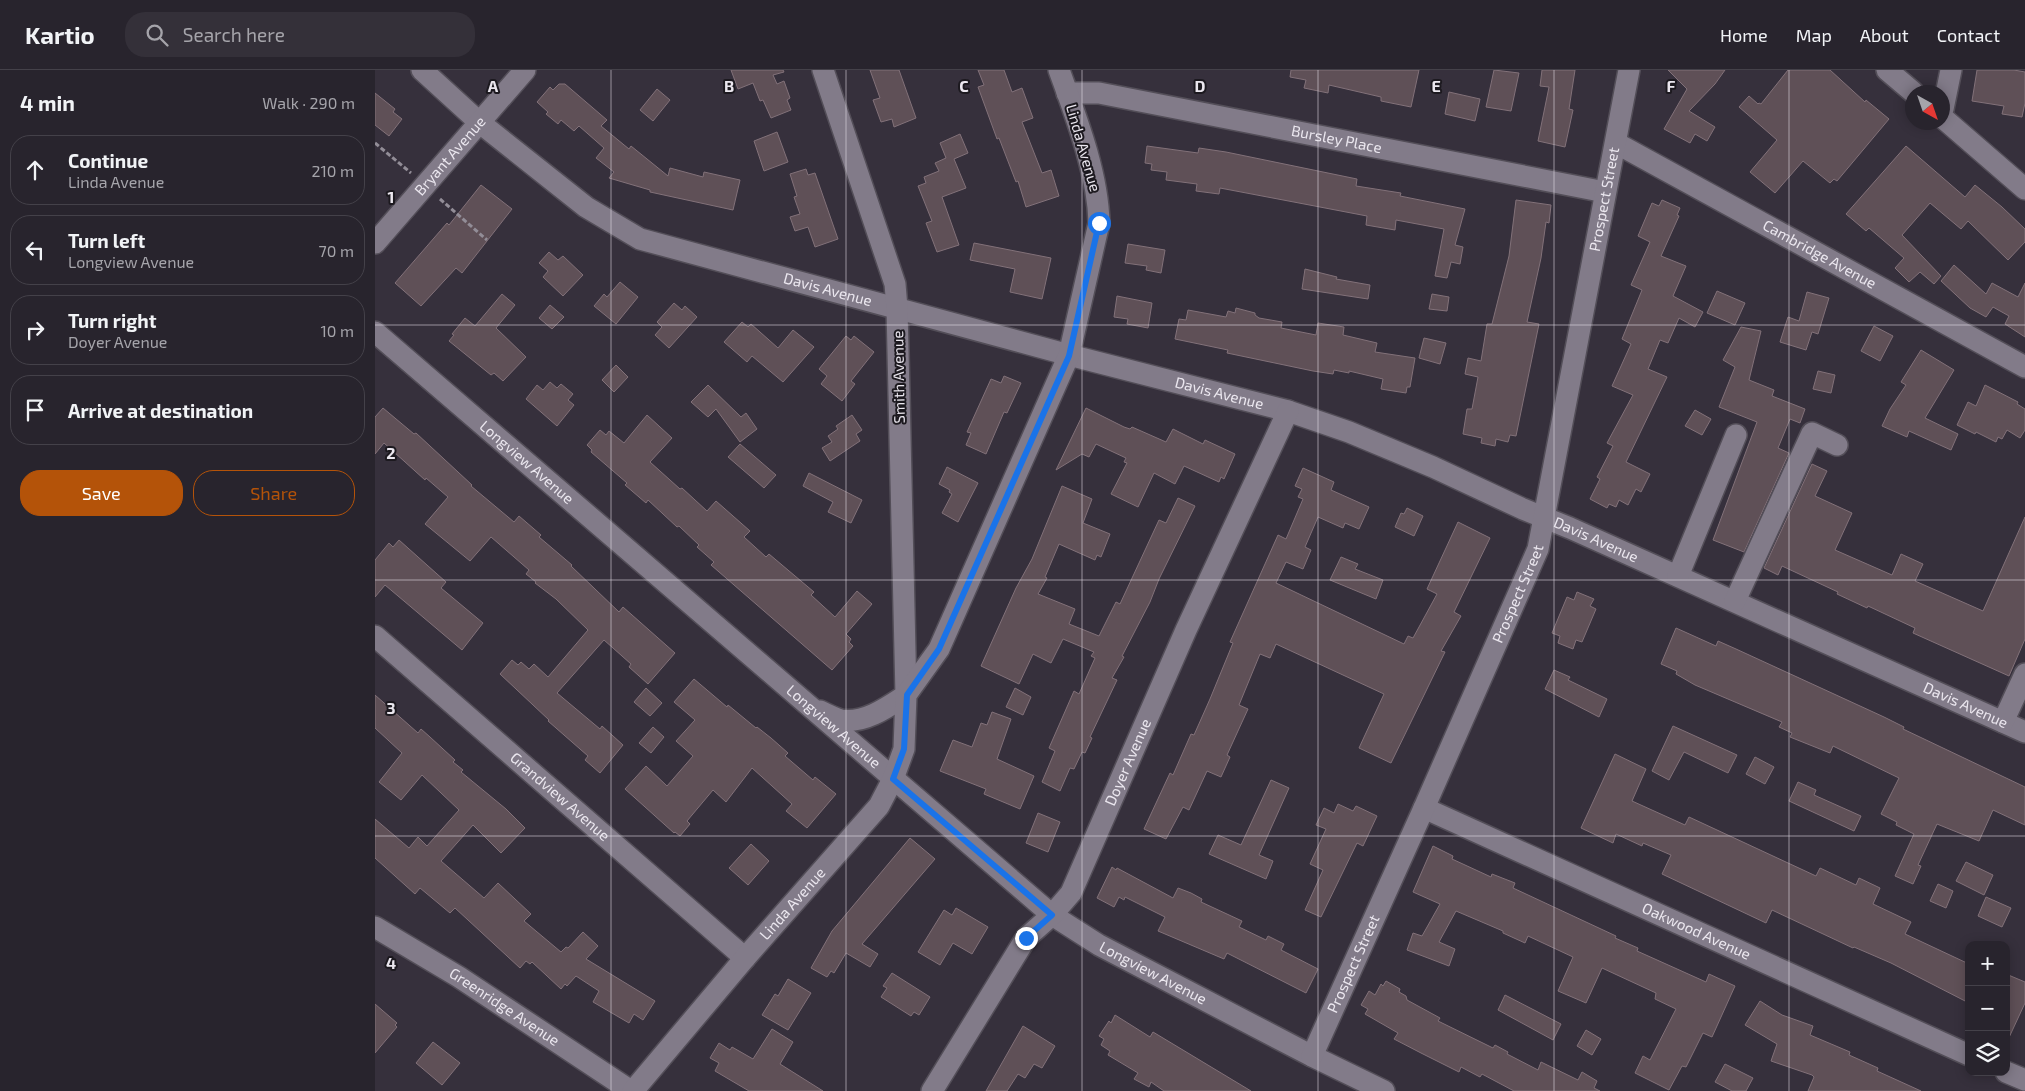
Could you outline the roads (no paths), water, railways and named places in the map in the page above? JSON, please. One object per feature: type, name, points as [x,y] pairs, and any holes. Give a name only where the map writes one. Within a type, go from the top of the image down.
[{"type":"street","name":"Davis Avenue","points":[[422,70],[479,122],[586,207],[640,239],[1069,356],[1288,411],[1349,432],[1735,601],[2025,732]]},
{"type":"street","name":"Bryant Avenue","points":[[375,243],[525,70]]},
{"type":"street","name":"Smith Avenue","points":[[823,70],[895,284],[907,695]]},
{"type":"street","name":"Linda Avenue","points":[[808,706],[841,720],[852,720],[880,711],[907,695],[939,649],[1069,356],[1099,223],[1099,207],[1093,179],[1059,70]]},
{"type":"street","name":"Prospect Street","points":[[1312,1056],[1538,549],[1629,70]]},
{"type":"street","points":[[1887,70],[1905,85]]},
{"type":"street","points":[[1948,85],[1951,70]]},
{"type":"street","name":"Bursley Place","points":[[1067,92],[1099,93],[1605,192]]},
{"type":"street","points":[[1950,124],[2025,189]]},
{"type":"street","name":"Cambridge Avenue","points":[[1616,143],[2025,367]]},
{"type":"street","name":"Longview Avenue","points":[[375,332],[1052,915],[1099,945],[1312,1056],[1384,1091]]},
{"type":"street","name":"Doyer Avenue","points":[[932,1091],[1026,938],[1052,915],[1071,893],[1185,630],[1288,411]]},
{"type":"street","points":[[1735,601],[1812,433],[1837,445]]},
{"type":"street","points":[[1678,576],[1736,435]]},
{"type":"street","name":"Grandview Avenue","points":[[375,636],[745,958]]},
{"type":"street","points":[[2003,722],[2025,674]]},
{"type":"street","name":"Linda Avenue","points":[[632,1091],[745,958],[879,806],[893,779],[904,749],[907,695]]},
{"type":"street","name":"Oakwood Avenue","points":[[1424,808],[1965,1053]]},
{"type":"street","name":"Greenridge Avenue","points":[[375,927],[459,977],[632,1091]]},
{"type":"street","points":[[2010,1074],[2025,1080]]}]
